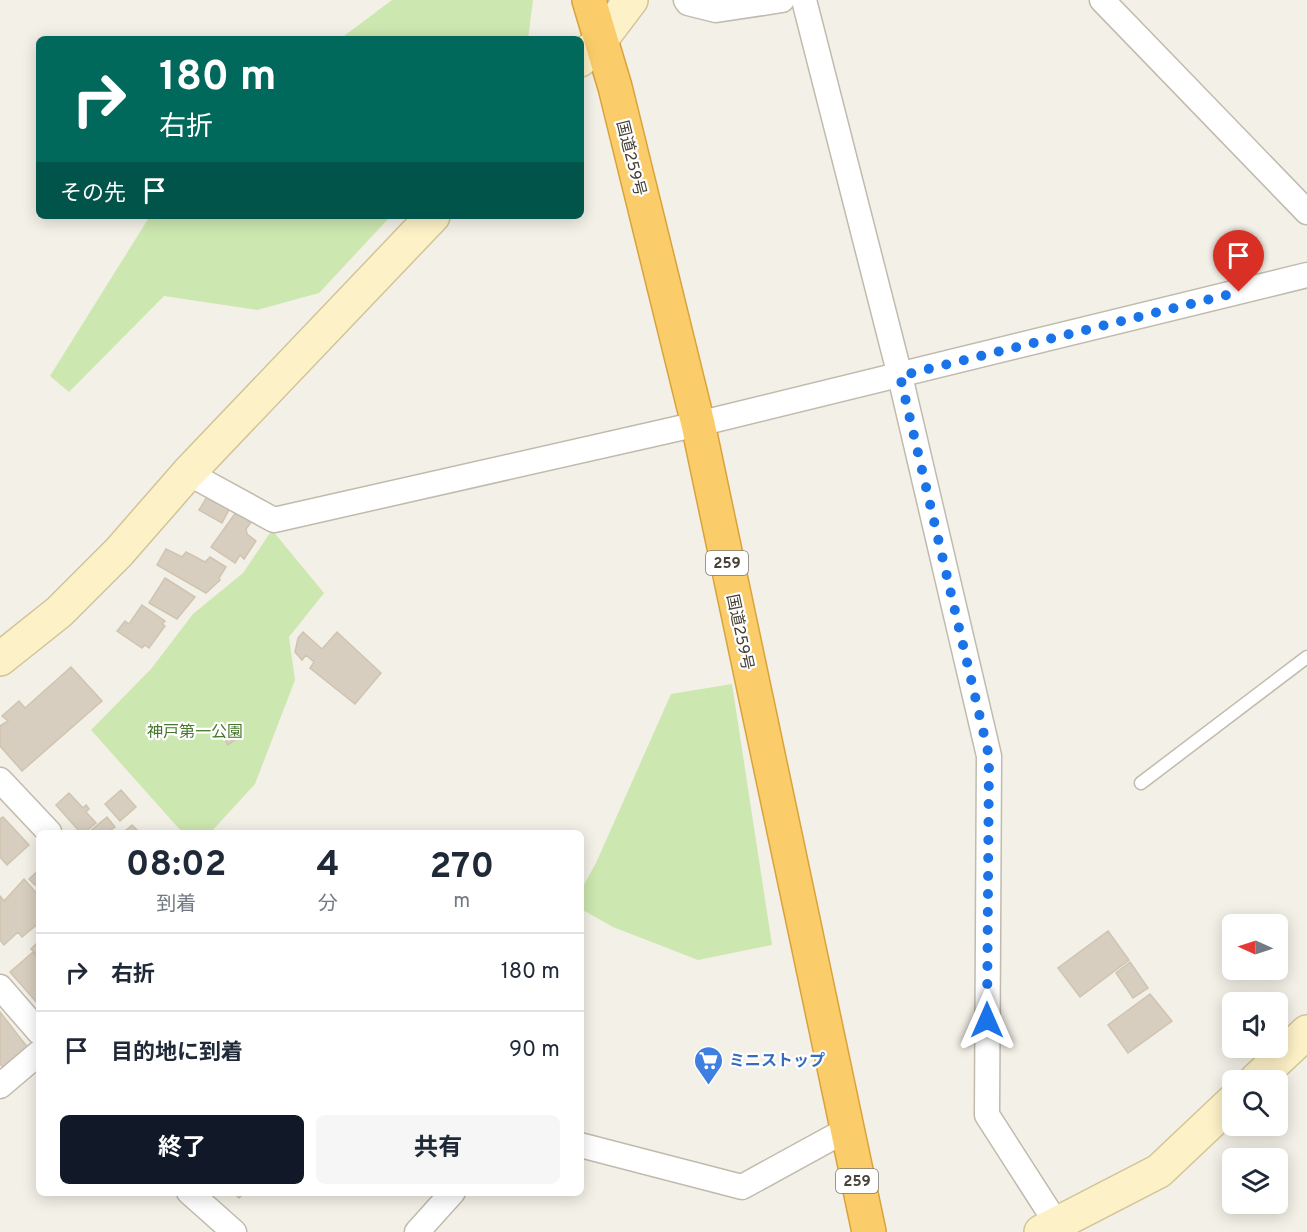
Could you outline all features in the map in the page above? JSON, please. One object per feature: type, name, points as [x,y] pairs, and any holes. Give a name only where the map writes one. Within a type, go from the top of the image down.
[{"type":"highway","name":"国道259号","points":[[589,0],[590,51],[615,87],[698,424],[869,1232]]},
{"type":"street","points":[[590,51],[631,0]]},
{"type":"street","points":[[686,0],[688,3],[716,10],[782,0]]},
{"type":"street","points":[[804,0],[900,376],[989,756],[987,1115],[1049,1228],[1159,1171],[1222,1111]]},
{"type":"street","points":[[1102,0],[1307,212]]},
{"type":"street","points":[[0,659],[59,612],[118,552],[189,473],[430,219]]},
{"type":"street","points":[[189,473],[274,520],[698,424],[1307,275]]},
{"type":"street","points":[[0,780],[47,830]]},
{"type":"street","points":[[0,987],[36,1029]]},
{"type":"street","points":[[1267,1070],[1307,1032]]},
{"type":"street","points":[[0,1086],[36,1056]]},
{"type":"street","points":[[584,1146],[742,1187],[846,1130]]},
{"type":"street","points":[[194,1196],[234,1232]]},
{"type":"street","points":[[417,1232],[449,1196]]},
{"type":"lane","points":[[1141,783],[1307,657]]},
{"type":"green space","points":[[392,0],[533,0],[528,36],[344,36]]},
{"type":"green space","points":[[148,219],[388,219],[319,293],[257,310],[164,296],[69,392],[50,376]]},
{"type":"green space","name":"神戸第一公園","points":[[272,530],[324,593],[289,637],[295,680],[255,784],[213,830],[180,830],[91,730],[151,669],[193,614],[243,573]]},
{"type":"green space","points":[[732,684],[772,945],[698,960],[613,927],[584,911],[584,885],[596,863],[671,694]]},
{"type":"building","points":[[210,492],[232,504],[222,523],[199,510]]},
{"type":"building","points":[[239,508],[254,518],[246,529],[247,534],[256,541],[244,559],[240,555],[235,563],[211,547]]},
{"type":"building","points":[[166,549],[182,557],[186,552],[205,562],[210,557],[226,567],[220,580],[206,593],[157,565]]},
{"type":"building","points":[[165,578],[195,597],[177,619],[149,603]]},
{"type":"building","points":[[142,605],[165,621],[162,624],[165,626],[149,648],[145,645],[142,648],[117,631],[125,621],[129,624]]},
{"type":"building","points":[[303,632],[322,649],[337,632],[381,673],[355,704],[310,668],[314,662],[306,655],[302,660],[295,652],[298,638]]},
{"type":"building","points":[[71,667],[102,701],[22,771],[0,746],[0,726],[8,721],[2,716],[19,701],[25,708]]},
{"type":"building","points":[[233,726],[240,736],[228,745],[222,735]]},
{"type":"building","points":[[121,790],[136,807],[120,821],[105,804]]},
{"type":"building","points":[[69,793],[83,808],[86,805],[89,809],[86,812],[96,823],[87,830],[78,830],[56,805]]},
{"type":"building","points":[[3,817],[29,845],[7,865],[0,857],[0,819]]},
{"type":"building","points":[[107,817],[115,827],[111,830],[91,830]]},
{"type":"building","points":[[132,825],[137,830],[126,830]]},
{"type":"building","points":[[36,873],[35,885],[29,879]]},
{"type":"building","points":[[24,879],[36,893],[36,925],[22,937],[18,932],[4,945],[0,940],[0,896],[4,901]]},
{"type":"building","points":[[1108,931],[1129,960],[1080,997],[1058,968]]},
{"type":"building","points":[[36,944],[36,954],[31,949]]},
{"type":"building","points":[[33,952],[36,956],[36,1002],[10,972]]},
{"type":"building","points":[[1130,962],[1148,988],[1133,998],[1116,973]]},
{"type":"building","points":[[1150,994],[1172,1021],[1128,1053],[1108,1025]]},
{"type":"building","points":[[0,1012],[28,1048],[4,1068],[0,1064]]},
{"type":"place","name":"ミニストップ","points":[[708,1086]]},
{"type":"route","points":[[987,1020],[989,756],[900,376],[1239,292]]}]
